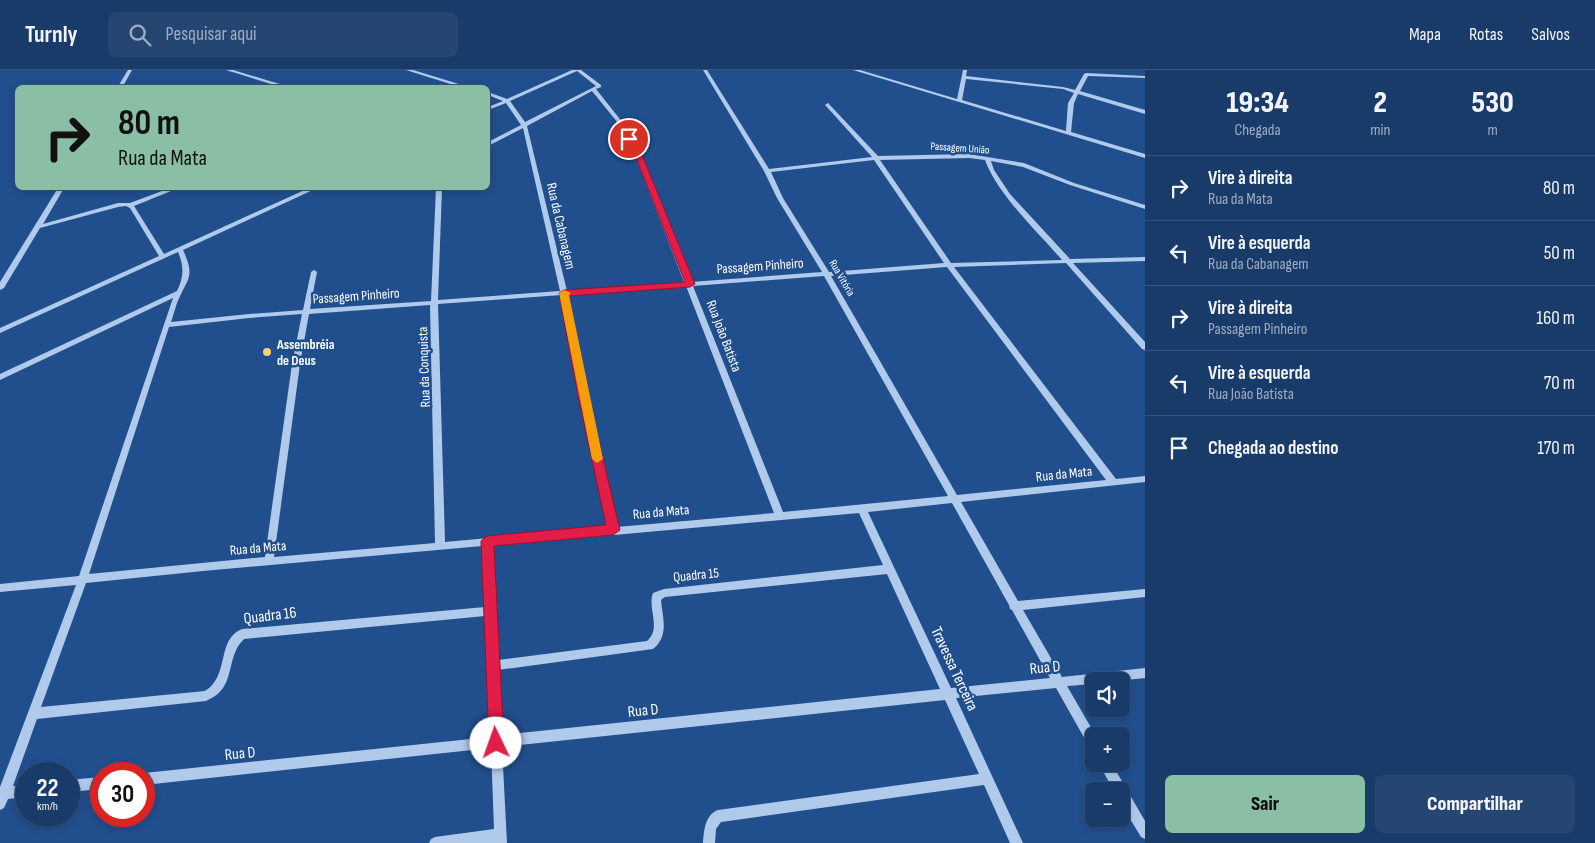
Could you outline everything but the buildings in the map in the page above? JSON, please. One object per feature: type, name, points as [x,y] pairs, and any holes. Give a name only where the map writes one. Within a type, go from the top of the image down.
[{"type":"street","points":[[121,85],[130,70]]},
{"type":"street","points":[[228,70],[280,85]]},
{"type":"street","points":[[408,70],[460,85]]},
{"type":"street","points":[[490,108],[577,70]]},
{"type":"street","name":"Rua João Batista","points":[[577,70],[597,88],[638,155],[780,517]]},
{"type":"street","name":"Rua Vitória","points":[[705,70],[767,171],[780,198],[826,273],[954,501]]},
{"type":"street","points":[[855,70],[1145,156]]},
{"type":"street","points":[[959,101],[965,70]]},
{"type":"street","points":[[1068,133],[1071,103],[1084,72],[1145,77]]},
{"type":"street","points":[[964,77],[1032,83],[1076,91],[1145,112]]},
{"type":"street","points":[[490,143],[597,88]]},
{"type":"street","points":[[490,94],[506,100]]},
{"type":"street","name":"Rua da Cabanagem","points":[[506,100],[525,126],[564,293],[582,391],[613,530]]},
{"type":"street","points":[[828,105],[876,158],[949,265],[1114,482]]},
{"type":"street","name":"Passagem União","points":[[767,171],[876,158],[940,156],[987,159],[1024,165],[1072,184],[1145,207]]},
{"type":"street","points":[[987,159],[991,170],[1008,195],[1145,347]]},
{"type":"street","points":[[0,288],[60,190]]},
{"type":"street","points":[[37,227],[118,205],[130,205],[169,190]]},
{"type":"street","points":[[0,332],[309,190]]},
{"type":"street","name":"Rua da Conquista","points":[[439,190],[434,304],[440,546]]},
{"type":"street","points":[[130,205],[162,256]]},
{"type":"street","points":[[2,798],[83,578],[167,325],[180,292],[185,286],[187,272],[179,248]]},
{"type":"street","name":"Passagem Pinheiro","points":[[167,325],[305,312],[434,304],[826,273],[949,265],[1145,259]]},
{"type":"street","points":[[269,561],[296,364],[314,272]]},
{"type":"street","points":[[0,377],[180,292]]},
{"type":"street","name":"Rua da Mata","points":[[0,588],[83,578],[487,541],[862,510],[1145,480]]},
{"type":"street","points":[[954,501],[1085,729]]},
{"type":"street","name":"Travessa Terceira","points":[[862,510],[1017,843]]},
{"type":"street","points":[[435,843],[501,839],[487,541]]},
{"type":"street","name":"Quadra 15","points":[[493,666],[649,646],[658,638],[660,632],[656,601],[657,596],[664,593],[890,570]]},
{"type":"street","points":[[1014,606],[1145,593]]},
{"type":"street","name":"Quadra 16","points":[[32,714],[206,696],[214,693],[221,686],[233,642],[242,634],[490,611]]},
{"type":"street","name":"Rua D","points":[[155,778],[1145,673]]},
{"type":"street","points":[[709,843],[710,827],[718,816],[987,779]]},
{"type":"street","points":[[2,798],[15,794]]},
{"type":"street","points":[[1130,808],[1145,834]]},
{"type":"slow traffic","points":[[566,293],[564,293],[582,391],[597,459]]},
{"type":"place","name":"Assembréia de Deus","points":[[267,352]]},
{"type":"route","points":[[496,743],[487,541],[613,530],[582,391],[564,293],[690,284],[638,155],[629,139]]}]
